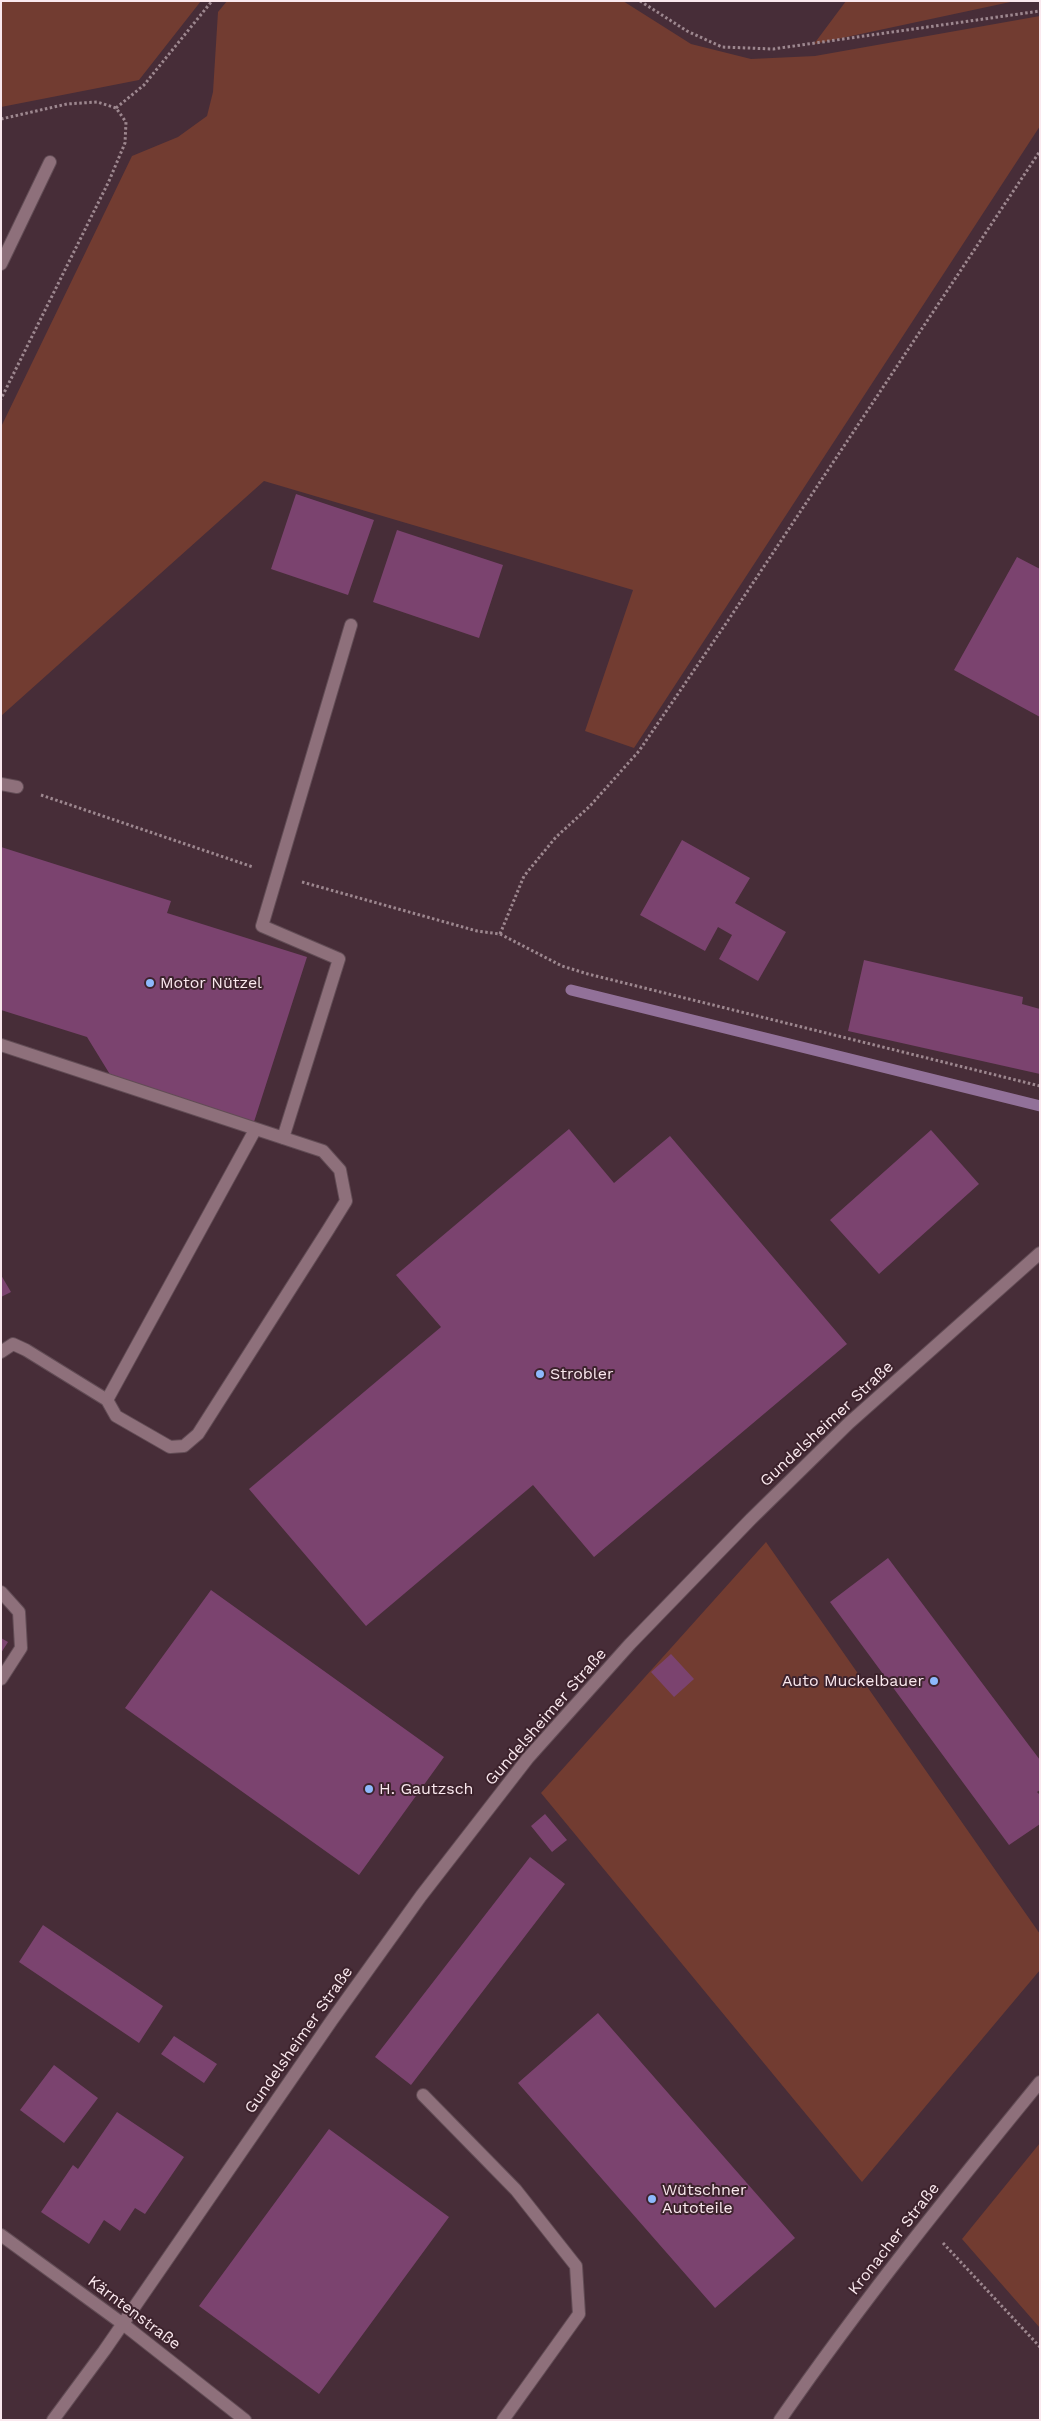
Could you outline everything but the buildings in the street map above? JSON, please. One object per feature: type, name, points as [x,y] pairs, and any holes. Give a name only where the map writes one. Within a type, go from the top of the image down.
[{"type":"street","points":[[1,264],[50,162]]},
{"type":"street","points":[[283,1138],[339,959],[262,926],[351,625]]},
{"type":"street","points":[[1,784],[17,787]]},
{"type":"street","points":[[1,1045],[323,1151],[340,1170],[346,1201],[198,1434],[184,1446],[170,1448],[116,1416],[107,1400],[26,1350],[13,1344],[1,1352]]},
{"type":"street","points":[[107,1400],[255,1130]]},
{"type":"street","name":"Gundelsheimer Straße","points":[[53,2420],[404,1919],[528,1758],[630,1644],[750,1519],[849,1423],[1040,1253]]},
{"type":"street","points":[[1,1592],[20,1612],[21,1648],[1,1678]]},
{"type":"street","name":"Kronacher Straße","points":[[780,2420],[820,2363],[924,2224],[1040,2082]]},
{"type":"street","points":[[423,2095],[516,2190],[576,2266],[579,2314],[503,2420]]},
{"type":"street","name":"Kärntenstraße","points":[[1,2235],[122,2324],[245,2420]]},
{"type":"path","points":[[116,108],[144,85],[212,1]]},
{"type":"path","points":[[640,1],[687,31],[722,47],[773,49],[1040,11]]},
{"type":"path","points":[[1,119],[68,104],[97,102],[116,108],[126,122],[125,143],[109,181],[1,399]]},
{"type":"path","points":[[1040,151],[639,751],[590,806],[556,837],[524,876],[500,934],[562,966],[588,974],[1040,1086]]},
{"type":"path","points":[[956,2257],[1040,2347]]},
{"type":"shaded area","points":[[1,1],[201,1],[139,80],[1,107]]},
{"type":"shaded area","points":[[227,1],[623,1],[691,44],[751,59],[815,56],[1040,16],[1040,126],[634,748],[585,731],[633,590],[264,481],[1,716],[1,427],[132,156],[178,137],[207,116],[213,92],[218,12]]},
{"type":"shaded area","points":[[846,1],[1015,1],[814,44]]},
{"type":"shaded area","points":[[766,1542],[1040,1934],[1040,1970],[862,2182],[541,1793]]},
{"type":"shaded area","points":[[1040,2143],[1040,2328],[962,2239]]},
{"type":"waterway","points":[[571,990],[1040,1106]]},
{"type":"place","name":"Motor Nützel","points":[[150,983]]},
{"type":"place","name":"Strobler","points":[[540,1374]]},
{"type":"place","name":"Auto Muckelbauer","points":[[934,1681]]},
{"type":"place","name":"H. Gautzsch","points":[[369,1789]]},
{"type":"place","name":"Wütschner Autoteile","points":[[652,2199]]}]
